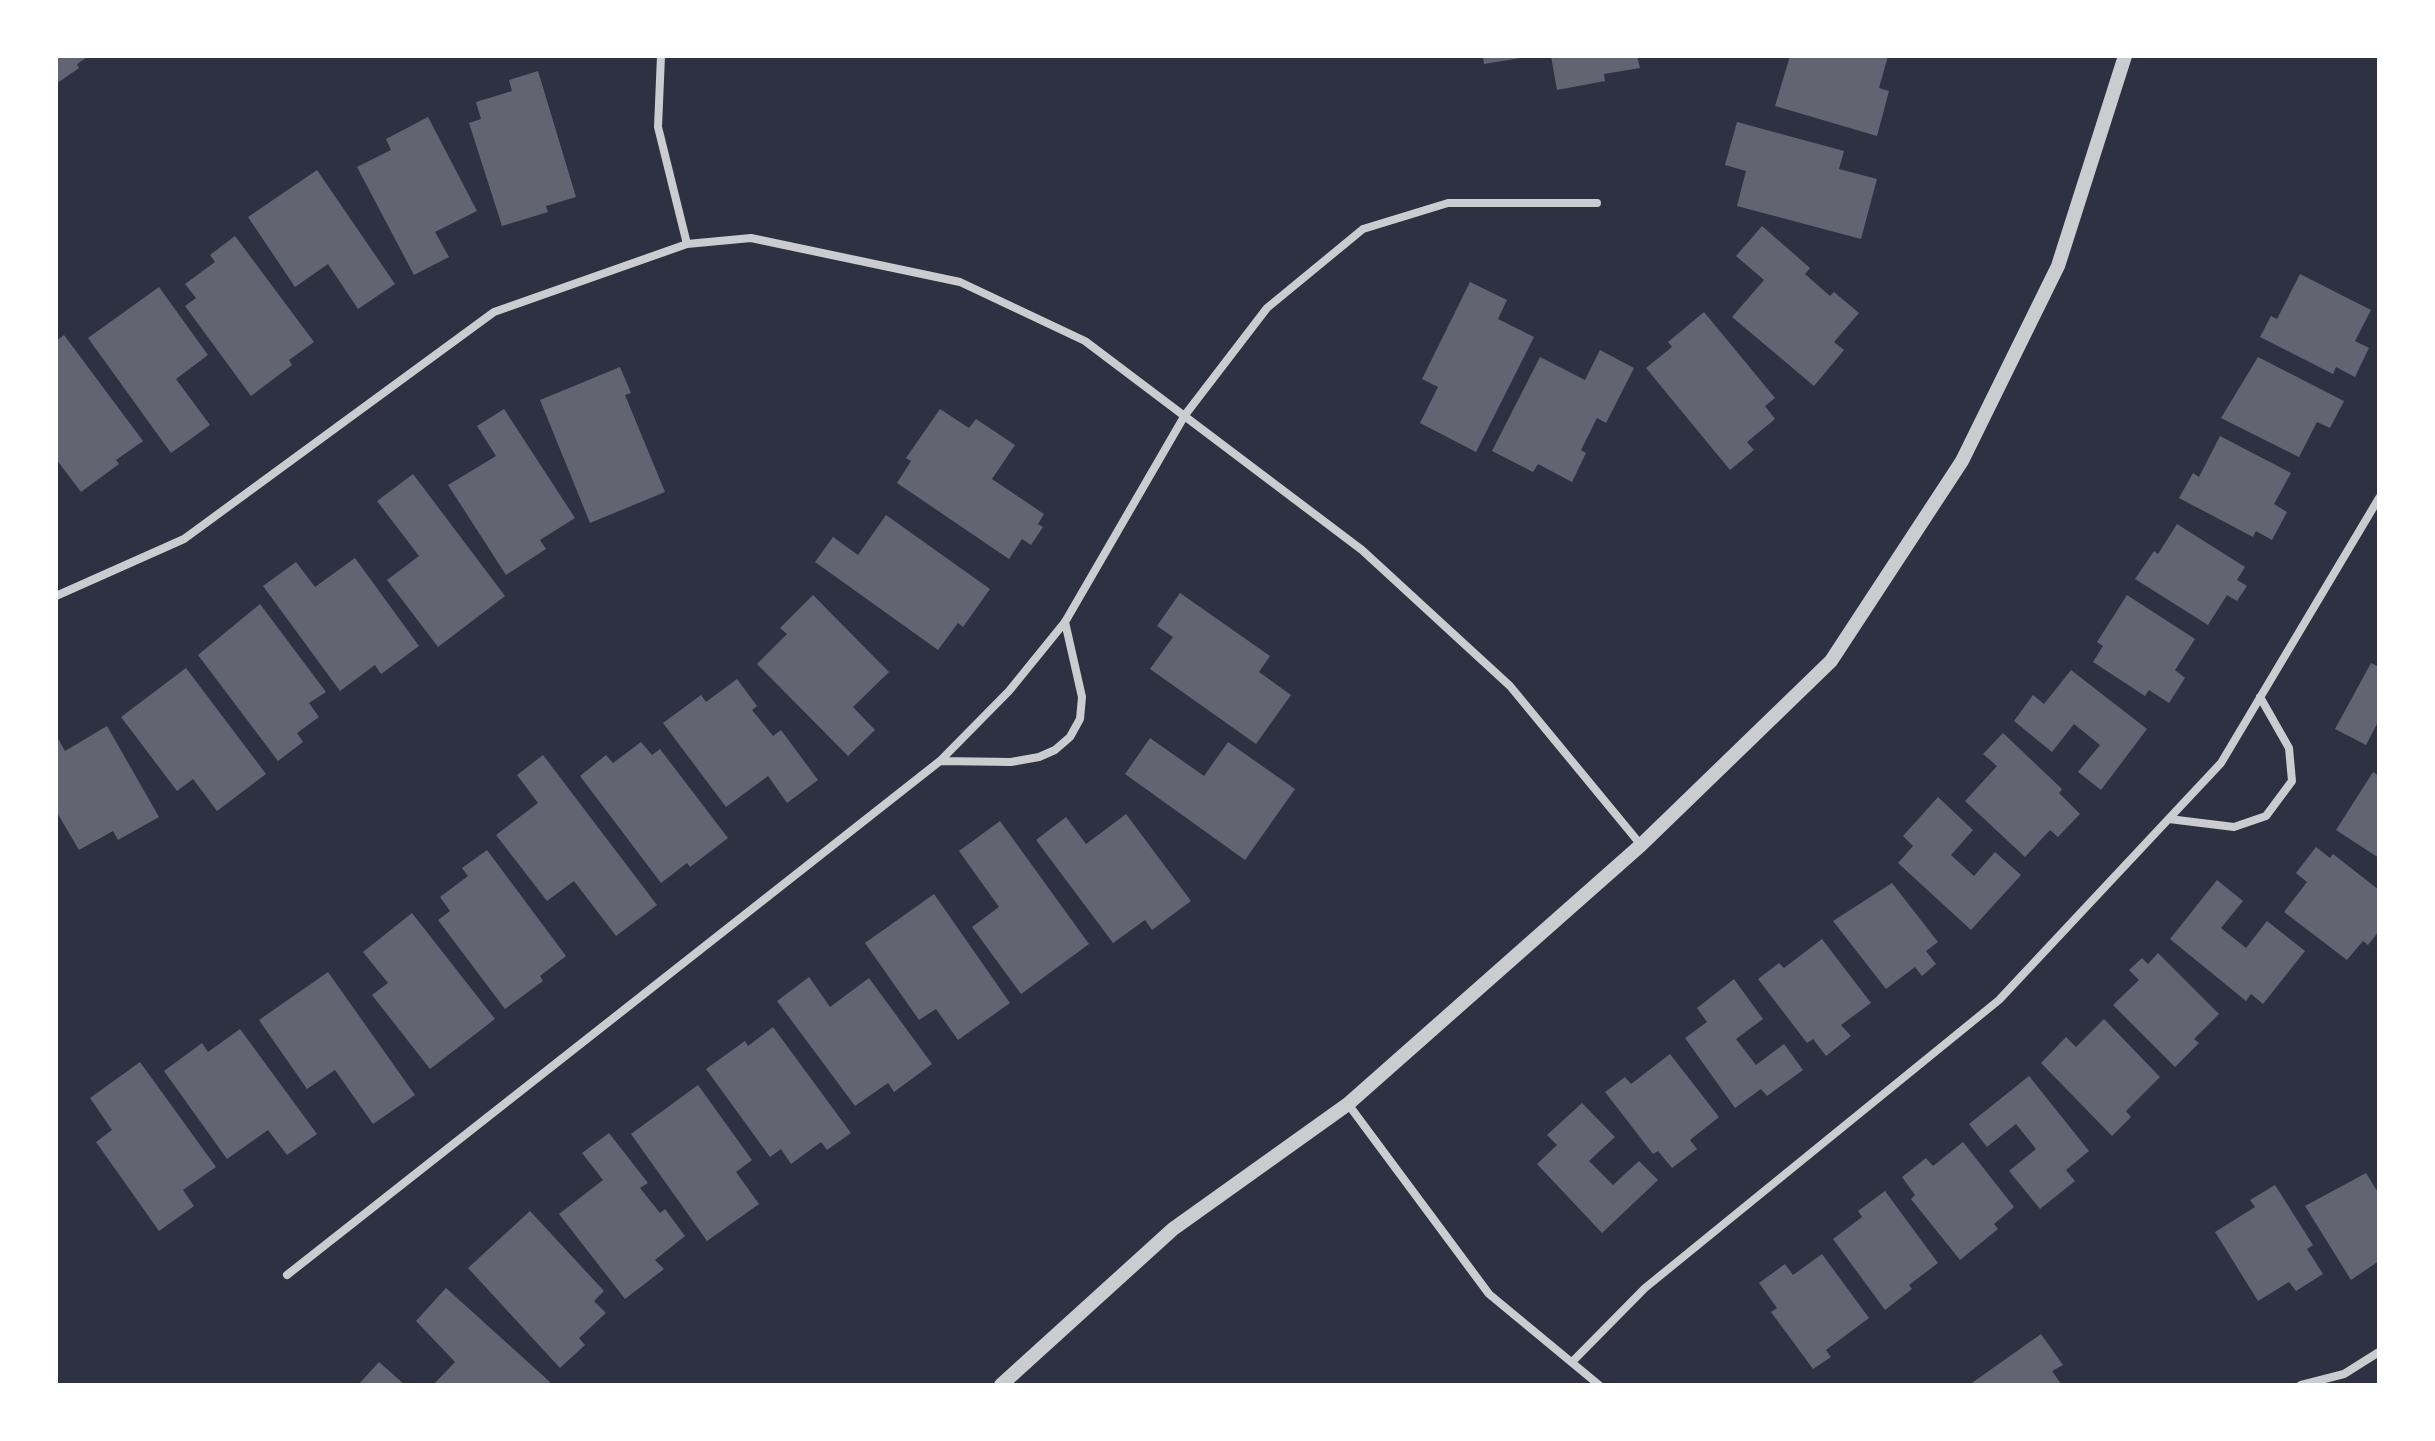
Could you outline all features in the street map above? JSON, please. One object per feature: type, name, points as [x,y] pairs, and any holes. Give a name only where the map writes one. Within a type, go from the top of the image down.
[{"type":"street","points":[[661,56],[658,127],[687,244]]},
{"type":"street","points":[[1001,1385],[1173,1229],[1348,1104],[1641,845],[1831,661],[1962,461],[2058,266],[2125,56]]},
{"type":"street","points":[[287,1275],[940,761],[1009,691],[1065,622],[1185,415],[1267,308],[1363,229],[1448,203],[1597,203]]},
{"type":"street","points":[[56,596],[184,539],[494,312],[687,244],[751,238],[960,282],[1085,341],[1362,550],[1510,686],[1641,845]]},
{"type":"street","points":[[1572,1362],[1645,1288],[1999,1000],[2169,819],[2221,763],[2379,498]]},
{"type":"street","points":[[940,761],[1011,762],[1039,757],[1055,750],[1070,737],[1080,719],[1082,697],[1065,622]]},
{"type":"street","points":[[2169,819],[2234,827],[2266,816],[2292,781],[2289,748],[2260,697]]},
{"type":"street","points":[[1348,1104],[1489,1294],[1599,1385]]},
{"type":"street","points":[[2301,1385],[2344,1374],[2379,1352]]},
{"type":"building","points":[[56,56],[89,56],[77,64],[79,68],[56,84]]},
{"type":"building","points":[[1483,56],[1521,56],[1521,58],[1484,64]]},
{"type":"building","points":[[1551,56],[1637,56],[1640,68],[1604,74],[1605,81],[1557,90]]},
{"type":"building","points":[[1790,56],[1888,56],[1879,88],[1889,91],[1877,136],[1775,106]]},
{"type":"building","points":[[538,71],[576,197],[546,206],[548,212],[502,226],[469,123],[481,119],[476,102],[512,91],[509,80]]},
{"type":"building","points":[[428,117],[477,211],[435,232],[449,257],[414,275],[357,167],[391,150],[386,139]]},
{"type":"building","points":[[1737,122],[1844,151],[1839,169],[1877,179],[1861,239],[1737,206],[1746,171],[1725,165]]},
{"type":"building","points":[[317,170],[395,284],[358,309],[328,264],[295,287],[248,217]]},
{"type":"building","points":[[1762,226],[1810,268],[1805,274],[1830,296],[1834,292],[1859,313],[1834,342],[1844,350],[1814,386],[1732,317],[1764,280],[1736,256]]},
{"type":"building","points":[[235,236],[314,342],[289,360],[292,365],[251,396],[185,306],[196,298],[185,284],[215,262],[210,255]]},
{"type":"building","points":[[2300,274],[2371,310],[2355,341],[2369,348],[2355,377],[2336,367],[2333,374],[2260,337],[2271,316],[2277,319]]},
{"type":"building","points":[[1470,282],[1507,300],[1498,319],[1534,337],[1476,452],[1420,423],[1438,387],[1422,379]]},
{"type":"building","points":[[159,287],[208,355],[176,379],[210,425],[171,453],[88,338]]},
{"type":"building","points":[[1704,312],[1775,398],[1765,406],[1775,419],[1747,442],[1754,450],[1730,470],[1646,368],[1672,347],[1668,342]]},
{"type":"building","points":[[64,335],[143,441],[116,460],[119,464],[81,492],[56,459],[56,341]]},
{"type":"building","points":[[1600,350],[1634,368],[1606,423],[1597,418],[1581,450],[1586,453],[1572,482],[1538,464],[1533,472],[1492,451],[1540,357],[1585,380]]},
{"type":"building","points":[[2258,357],[2344,401],[2330,428],[2317,422],[2299,457],[2221,418]]},
{"type":"building","points":[[620,367],[631,393],[625,395],[665,492],[590,523],[540,400]]},
{"type":"building","points":[[504,409],[575,518],[540,540],[546,549],[506,575],[448,485],[496,456],[477,426]]},
{"type":"building","points":[[940,409],[969,428],[976,419],[1015,445],[992,479],[1044,514],[1038,524],[1043,527],[1031,545],[1022,539],[1009,559],[897,483],[911,461],[906,458]]},
{"type":"building","points":[[2220,436],[2291,473],[2274,504],[2287,512],[2272,540],[2256,531],[2253,537],[2179,498],[2193,473],[2199,477]]},
{"type":"building","points":[[413,474],[505,596],[438,647],[387,580],[419,556],[377,501]]},
{"type":"building","points":[[886,515],[990,589],[963,627],[958,623],[938,650],[815,562],[833,537],[858,555]]},
{"type":"building","points":[[2177,524],[2245,567],[2237,580],[2247,586],[2237,601],[2227,595],[2208,625],[2135,579],[2154,551],[2158,554]]},
{"type":"building","points":[[355,558],[419,646],[381,674],[375,665],[340,691],[263,586],[296,562],[315,587]]},
{"type":"building","points":[[1180,593],[1270,656],[1259,672],[1291,695],[1256,744],[1150,669],[1173,637],[1157,626]]},
{"type":"building","points":[[813,595],[889,672],[853,707],[875,730],[848,756],[757,664],[787,634],[780,628]]},
{"type":"building","points":[[2127,595],[2195,639],[2175,670],[2185,678],[2169,703],[2149,690],[2145,696],[2093,662],[2103,646],[2097,642]]},
{"type":"building","points":[[260,604],[326,692],[309,703],[319,717],[297,733],[303,742],[278,761],[198,655]]},
{"type":"building","points":[[2371,663],[2379,667],[2379,720],[2366,745],[2335,729]]},
{"type":"building","points":[[186,668],[266,774],[217,811],[193,779],[177,791],[121,717]]},
{"type":"building","points":[[2071,670],[2147,729],[2101,790],[2078,772],[2100,745],[2074,724],[2052,752],[2014,721],[2033,695],[2044,704]]},
{"type":"building","points":[[737,679],[757,706],[752,710],[773,736],[781,730],[818,780],[787,803],[768,776],[726,807],[663,723],[701,695],[706,702]]},
{"type":"building","points":[[107,726],[159,817],[118,840],[113,831],[79,850],[56,811],[56,735],[65,751]]},
{"type":"building","points":[[2003,733],[2062,789],[2059,793],[2080,814],[2058,837],[2050,830],[2025,857],[1965,801],[1997,766],[1983,754]]},
{"type":"building","points":[[1150,738],[1204,776],[1228,742],[1295,789],[1245,860],[1125,774]]},
{"type":"building","points":[[641,742],[652,755],[660,749],[728,838],[690,867],[687,863],[661,883],[580,776],[606,755],[613,763]]},
{"type":"building","points":[[543,755],[657,905],[616,936],[574,881],[547,901],[496,835],[538,803],[517,775]]},
{"type":"building","points":[[2373,772],[2379,776],[2379,858],[2336,830]]},
{"type":"building","points":[[1938,797],[1973,830],[1951,855],[1974,876],[1995,852],[2021,875],[1971,930],[1898,863],[1913,846],[1903,836]]},
{"type":"building","points":[[1126,814],[1191,901],[1152,930],[1145,920],[1113,943],[1036,840],[1066,817],[1086,844]]},
{"type":"building","points":[[1000,821],[1089,944],[1021,994],[972,927],[999,907],[959,851]]},
{"type":"building","points":[[2316,847],[2330,858],[2333,854],[2379,890],[2379,931],[2368,945],[2363,941],[2347,960],[2284,912],[2307,882],[2296,873]]},
{"type":"building","points":[[487,850],[566,956],[540,976],[543,981],[505,1009],[438,920],[450,911],[440,897],[468,876],[462,868]]},
{"type":"building","points":[[2217,880],[2243,901],[2221,928],[2246,948],[2267,921],[2305,951],[2263,1004],[2251,994],[2246,1001],[2170,939]]},
{"type":"building","points":[[1892,883],[1938,942],[1926,951],[1936,964],[1922,976],[1915,967],[1886,989],[1833,921]]},
{"type":"building","points":[[934,894],[1010,1003],[958,1040],[936,1009],[919,1020],[865,943]]},
{"type":"building","points":[[412,913],[495,1019],[430,1069],[372,995],[388,983],[363,952]]},
{"type":"building","points":[[1822,939],[1871,1003],[1841,1025],[1851,1036],[1826,1056],[1813,1039],[1807,1043],[1758,979],[1779,963],[1784,968]]},
{"type":"building","points":[[2158,953],[2219,1014],[2194,1039],[2199,1043],[2175,1067],[2113,1005],[2139,980],[2129,970],[2142,958],[2148,964]]},
{"type":"building","points":[[328,972],[415,1095],[373,1124],[335,1070],[307,1089],[259,1020]]},
{"type":"building","points":[[809,977],[830,1007],[869,978],[932,1064],[894,1092],[888,1083],[855,1106],[777,1001]]},
{"type":"building","points":[[1734,979],[1763,1019],[1736,1039],[1756,1065],[1784,1044],[1803,1070],[1767,1096],[1761,1089],[1735,1108],[1685,1038],[1707,1022],[1697,1008]]},
{"type":"building","points":[[2104,1019],[2160,1077],[2126,1111],[2131,1117],[2112,1136],[2041,1063],[2066,1037],[2076,1047]]},
{"type":"building","points":[[773,1027],[851,1133],[827,1150],[821,1142],[791,1164],[781,1149],[770,1157],[706,1069],[745,1041],[748,1046]]},
{"type":"building","points":[[240,1029],[317,1134],[287,1155],[268,1130],[227,1159],[164,1071],[202,1043],[208,1052]]},
{"type":"building","points":[[1670,1054],[1719,1117],[1690,1140],[1697,1149],[1672,1168],[1658,1151],[1653,1154],[1605,1092],[1625,1077],[1631,1084]]},
{"type":"building","points":[[140,1062],[216,1167],[183,1190],[194,1206],[159,1231],[96,1142],[112,1130],[90,1098]]},
{"type":"building","points":[[2029,1076],[2089,1151],[2066,1170],[2075,1181],[2040,1209],[2009,1171],[2036,1149],[2016,1124],[1987,1147],[1969,1124]]},
{"type":"building","points":[[698,1085],[752,1160],[736,1172],[759,1204],[707,1241],[631,1134]]},
{"type":"building","points":[[1582,1103],[1615,1137],[1589,1161],[1613,1185],[1639,1161],[1658,1180],[1602,1233],[1537,1164],[1557,1145],[1547,1135]]},
{"type":"building","points":[[609,1133],[648,1183],[640,1188],[660,1213],[665,1209],[685,1236],[655,1260],[664,1269],[625,1299],[559,1214],[603,1180],[582,1153]]},
{"type":"building","points":[[1963,1142],[2014,1207],[1994,1224],[1998,1229],[1960,1260],[1911,1199],[1915,1195],[1902,1177],[1926,1158],[1933,1166]]},
{"type":"building","points":[[2366,1173],[2379,1194],[2379,1261],[2351,1280],[2305,1206]]},
{"type":"building","points":[[2275,1185],[2313,1245],[2307,1249],[2323,1274],[2296,1291],[2289,1282],[2258,1301],[2215,1232],[2255,1207],[2250,1200]]},
{"type":"building","points":[[1885,1191],[1938,1263],[1909,1285],[1912,1289],[1885,1310],[1833,1239],[1862,1217],[1858,1211]]},
{"type":"building","points":[[530,1211],[604,1291],[594,1301],[606,1313],[579,1338],[585,1345],[560,1368],[468,1268]]},
{"type":"building","points":[[1822,1254],[1869,1318],[1826,1350],[1831,1357],[1813,1369],[1771,1312],[1777,1308],[1759,1283],[1785,1264],[1793,1275]]},
{"type":"building","points":[[446,1288],[550,1382],[548,1385],[433,1385],[455,1362],[416,1321]]},
{"type":"building","points":[[2041,1334],[2063,1365],[2052,1371],[2062,1385],[1969,1385]]},
{"type":"building","points":[[379,1362],[405,1385],[358,1385]]}]
